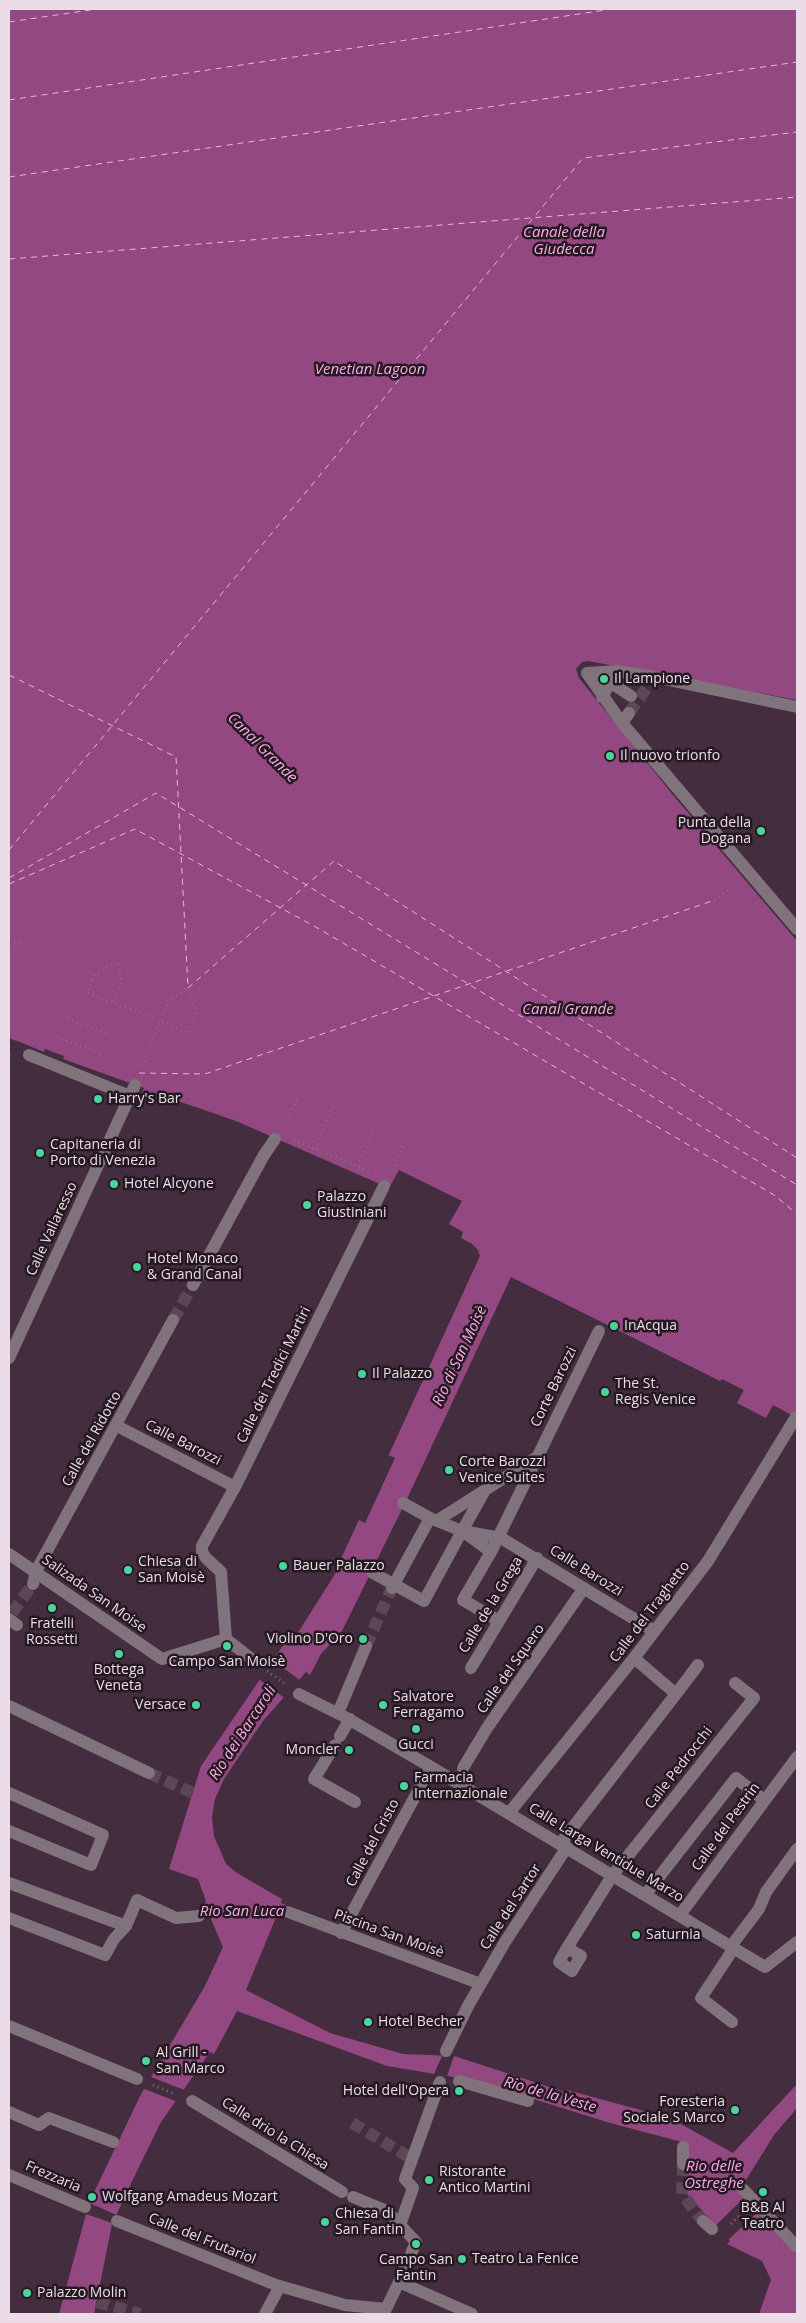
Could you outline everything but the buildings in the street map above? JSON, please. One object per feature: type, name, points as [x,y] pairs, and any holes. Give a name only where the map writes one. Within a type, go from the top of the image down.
[{"type":"street","points":[[602,697],[617,672]]},
{"type":"street","points":[[797,707],[672,681],[651,682],[617,672],[587,673],[602,697],[625,718],[797,929]]},
{"type":"street","points":[[611,683],[631,696]]},
{"type":"street","points":[[29,1055],[132,1090]]},
{"type":"street","name":"Calle Vallaresso","points":[[9,1358],[132,1090]]},
{"type":"street","points":[[193,1285],[264,1155],[282,1138]]},
{"type":"street","name":"Calle dei Tredici Martiri","points":[[226,1639],[221,1572],[206,1558],[202,1552],[202,1546],[236,1487],[386,1183]]},
{"type":"street","name":"Calle del Ridotto","points":[[33,1584],[36,1571],[117,1426],[173,1320]]},
{"type":"street","name":"Corte Barozzi","points":[[499,1621],[464,1600],[500,1538],[537,1457],[599,1331]]},
{"type":"street","name":"Calle del Traghetto","points":[[509,1813],[634,1658],[708,1561],[796,1417]]},
{"type":"street","name":"Calle Barozzi","points":[[117,1426],[236,1487]]},
{"type":"street","points":[[393,1586],[434,1519],[537,1457]]},
{"type":"street","points":[[373,1573],[393,1586],[424,1601],[485,1490]]},
{"type":"street","points":[[403,1504],[434,1519],[491,1552]]},
{"type":"street","points":[[461,1534],[500,1538]]},
{"type":"street","name":"Calle Barozzi","points":[[500,1538],[654,1631]]},
{"type":"street","name":"Salizada San Moise","points":[[9,1554],[162,1659],[226,1639]]},
{"type":"street","name":"Calle de la Grega","points":[[471,1668],[536,1558]]},
{"type":"street","name":"Calle del Squero","points":[[463,1768],[487,1728],[584,1588]]},
{"type":"street","points":[[226,1639],[253,1660]]},
{"type":"street","points":[[355,1802],[314,1779],[338,1740],[366,1646]]},
{"type":"street","points":[[634,1658],[676,1694]]},
{"type":"street","name":"Calle del Sartor","points":[[446,2052],[480,1984],[564,1846],[698,1665]]},
{"type":"street","name":"Calle Pedrocchi","points":[[612,1876],[754,1698],[735,1683]]},
{"type":"street","name":"Calle Larga Ventidue Marzo","points":[[299,1694],[344,1716],[430,1766],[765,1967],[797,1942]]},
{"type":"street","points":[[9,1706],[149,1773]]},
{"type":"street","name":"Calle del Pestrin","points":[[680,1915],[797,1757]]},
{"type":"street","name":"Calle del Cristo","points":[[341,1933],[430,1766]]},
{"type":"street","points":[[645,1895],[736,1778],[764,1800]]},
{"type":"street","points":[[9,1793],[103,1835],[92,1865],[9,1831]]},
{"type":"street","points":[[732,2022],[701,1998],[732,1947],[759,1909],[766,1892],[797,1849]]},
{"type":"street","points":[[568,1948],[612,1876]]},
{"type":"street","points":[[9,1884],[126,1926]]},
{"type":"street","points":[[9,1918],[105,1955],[114,1939],[126,1926],[137,1900],[176,1918],[199,1916]]},
{"type":"street","name":"Piscina San Moisè","points":[[288,1912],[480,1984]]},
{"type":"street","points":[[9,2026],[137,2079]]},
{"type":"street","points":[[459,2081],[528,2101]]},
{"type":"street","points":[[265,2314],[277,2288],[345,2305],[385,2311],[416,2242],[400,2225],[413,2188],[406,2179],[411,2158],[440,2082]]},
{"type":"street","name":"Calle drio la Chiesa","points":[[192,2101],[348,2194],[387,2211],[400,2225]]},
{"type":"street","points":[[9,2112],[39,2125],[49,2118],[113,2142]]},
{"type":"street","points":[[683,2147],[683,2164]]},
{"type":"street","name":"Frezzaria","points":[[9,2175],[85,2208]]},
{"type":"street","points":[[744,2190],[797,2247]]},
{"type":"street","name":"Calle del Frutariol","points":[[117,2221],[277,2288]]},
{"type":"street","points":[[399,2282],[472,2314]]},
{"type":"path","points":[[9,944],[21,942]]},
{"type":"path","points":[[114,1003],[121,984],[119,962],[95,974],[87,992],[114,1003],[160,1021],[189,1033],[197,1012],[188,988],[168,1001],[160,1021],[132,1090]]},
{"type":"path","points":[[68,1018],[109,1035]]},
{"type":"path","points":[[57,1037],[101,1054]]},
{"type":"path","points":[[284,1125],[298,1098]]},
{"type":"path","points":[[316,1149],[335,1098]]},
{"type":"path","points":[[358,1166],[374,1130]]},
{"type":"path","points":[[282,1138],[316,1149],[373,1173]]},
{"type":"path","points":[[386,1183],[404,1143]]},
{"type":"path","points":[[269,1672],[288,1686]]},
{"type":"water","name":"Venetian Lagoon","points":[[9,9],[797,9],[797,700],[588,661],[582,662],[576,669],[579,678],[673,795],[797,941],[797,1418],[773,1405],[766,1418],[737,1403],[744,1390],[722,1379],[720,1381],[511,1277],[406,1501],[342,1631],[321,1654],[310,1675],[306,1672],[263,1721],[224,1779],[215,1799],[212,1817],[214,1836],[226,1864],[237,1873],[282,1899],[281,1903],[286,1905],[282,1916],[277,1915],[246,1990],[330,2033],[403,2054],[454,2056],[565,2092],[567,2090],[670,2118],[733,2153],[797,2084],[797,2108],[774,2135],[741,2188],[758,2212],[797,2255],[797,2314],[759,2314],[771,2280],[762,2261],[727,2244],[730,2241],[686,2193],[686,2164],[682,2142],[610,2123],[476,2081],[387,2066],[237,2011],[214,2054],[210,2052],[161,2122],[136,2173],[112,2224],[94,2314],[59,2314],[89,2203],[141,2094],[205,1986],[223,1947],[210,1917],[207,1918],[203,1905],[206,1901],[198,1879],[169,1869],[201,1766],[286,1641],[294,1639],[342,1563],[340,1561],[480,1256],[478,1250],[472,1244],[461,1238],[463,1232],[449,1224],[462,1201],[399,1170],[389,1188],[236,1121],[152,1092],[149,1100],[140,1097],[144,1088],[63,1059],[64,1056],[45,1049],[44,1052],[17,1041],[9,1059]]},
{"type":"pier","points":[[9,1038],[32,1047],[32,1049],[19,1044],[13,1055],[9,1054]]},
{"type":"pier","points":[[388,1455],[395,1458],[365,1523],[359,1520]]},
{"type":"pier","points":[[271,1659],[301,1681],[286,1699],[257,1678]]},
{"type":"pier","points":[[449,2053],[454,2056],[447,2076],[459,2078],[459,2081],[438,2077],[434,2074],[443,2054]]},
{"type":"pier","points":[[149,2076],[187,2091],[178,2102],[142,2088]]},
{"type":"pier","points":[[747,2195],[760,2210],[725,2243],[727,2241],[714,2227]]},
{"type":"pier","points":[[87,2202],[119,2216],[115,2224],[83,2213]]},
{"type":"ferry route","points":[[9,22],[97,9]]},
{"type":"ferry route","points":[[9,100],[612,9]]},
{"type":"ferry route","points":[[9,177],[797,62]]},
{"type":"ferry route","points":[[9,850],[583,158],[797,132]]},
{"type":"ferry route","points":[[9,259],[797,197]]},
{"type":"ferry route","points":[[9,675],[176,757],[188,987]]},
{"type":"ferry route","points":[[9,878],[156,793],[797,1185]]},
{"type":"ferry route","points":[[9,884],[135,829],[314,926],[774,1195],[797,1214]]},
{"type":"ferry route","points":[[188,988],[334,861],[797,1158]]},
{"type":"ferry route","points":[[139,1073],[205,1074],[715,900]]},
{"type":"tunnel","points":[[629,713],[648,686]]},
{"type":"tunnel","points":[[173,1320],[193,1285]]},
{"type":"tunnel","points":[[12,1613],[33,1584]]},
{"type":"tunnel","points":[[366,1646],[392,1588]]},
{"type":"tunnel","points":[[149,1773],[193,1793]]},
{"type":"tunnel","points":[[352,2123],[409,2157]]},
{"type":"tunnel","points":[[683,2164],[682,2194],[703,2221]]},
{"type":"tunnel","points":[[97,2302],[140,2314]]},
{"type":"place","name":"Il Lampione","points":[[604,679]]},
{"type":"place","name":"Il nuovo trionfo","points":[[610,756]]},
{"type":"place","name":"Punta della Dogana","points":[[761,831]]},
{"type":"place","name":"Harry's Bar","points":[[98,1099]]},
{"type":"place","name":"Capitaneria di Porto di Venezia","points":[[40,1153]]},
{"type":"place","name":"Hotel Alcyone","points":[[114,1184]]},
{"type":"place","name":"Palazzo Giustiniani","points":[[307,1205]]},
{"type":"place","name":"Hotel Monaco & Grand Canal","points":[[137,1267]]},
{"type":"place","name":"InAcqua","points":[[614,1326]]},
{"type":"place","name":"Il Palazzo","points":[[362,1374]]},
{"type":"place","name":"The St. Regis Venice","points":[[605,1392]]},
{"type":"place","name":"Corte Barozzi Venice Suites","points":[[449,1470]]},
{"type":"place","name":"Bauer Palazzo","points":[[283,1566]]},
{"type":"place","name":"Chiesa di San Moisè","points":[[128,1570]]},
{"type":"place","name":"Fratelli Rossetti","points":[[52,1608]]},
{"type":"place","name":"Violino D'Oro","points":[[363,1639]]},
{"type":"place","name":"Campo San Moisè","points":[[227,1646]]},
{"type":"place","name":"Bottega Veneta","points":[[119,1654]]},
{"type":"place","name":"Versace","points":[[196,1705]]},
{"type":"place","name":"Salvatore Ferragamo","points":[[383,1705]]},
{"type":"place","name":"Gucci","points":[[416,1729]]},
{"type":"place","name":"Moncler","points":[[349,1750]]},
{"type":"place","name":"Farmacia Internazionale","points":[[404,1786]]},
{"type":"place","name":"Saturnia","points":[[636,1935]]},
{"type":"place","name":"Hotel Becher","points":[[368,2022]]},
{"type":"place","name":"Al Grill - San Marco","points":[[146,2061]]},
{"type":"place","name":"Hotel dell'Opera","points":[[459,2091]]},
{"type":"place","name":"Foresteria Sociale S Marco","points":[[735,2110]]},
{"type":"place","name":"Ristorante Antico Martini","points":[[429,2180]]},
{"type":"place","name":"B&B Al Teatro","points":[[763,2192]]},
{"type":"place","name":"Wolfgang Amadeus Mozart","points":[[92,2197]]},
{"type":"place","name":"Chiesa di San Fantin","points":[[325,2222]]},
{"type":"place","name":"Campo San Fantin","points":[[416,2244]]},
{"type":"place","name":"Teatro La Fenice","points":[[462,2259]]},
{"type":"place","name":"Palazzo Molin","points":[[27,2293]]},
{"type":"water label","name":"Canale della Giudecca","points":[[564,242]]},
{"type":"water label","name":"Canal Grande","points":[[262,748]]},
{"type":"water label","name":"Canal Grande","points":[[568,1010]]},
{"type":"water label","name":"Rio di San Moisè","points":[[460,1356]]},
{"type":"water label","name":"Rio dei Barcaroli","points":[[243,1733]]},
{"type":"water label","name":"Rio San Luca","points":[[242,1912]]},
{"type":"water label","name":"Rio de la Veste","points":[[550,2095]]},
{"type":"water label","name":"Rio delle Ostreghe","points":[[714,2176]]}]
